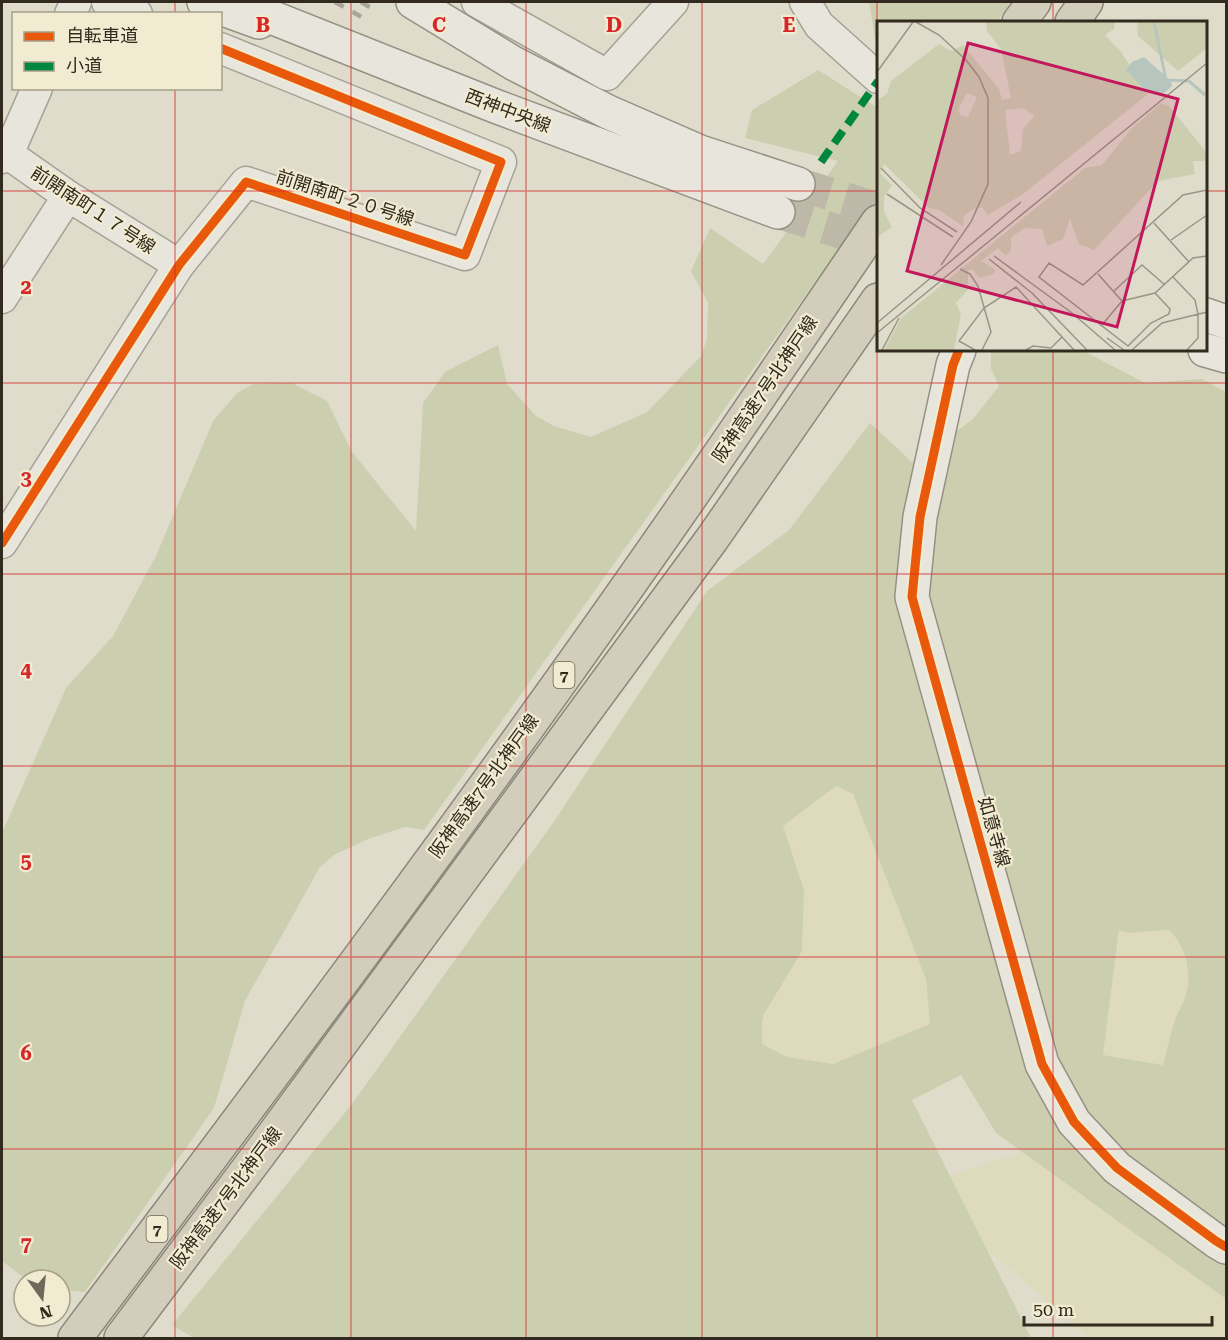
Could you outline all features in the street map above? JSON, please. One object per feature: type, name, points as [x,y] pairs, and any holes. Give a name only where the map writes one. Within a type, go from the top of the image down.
[{"type":"highway","points":[[1020,21],[1034,2]]},
{"type":"highway","points":[[1073,21],[1089,2]]},
{"type":"highway","name":"阪神高速7号北神戸線","points":[[75,1338],[239,1120],[495,771],[690,498],[877,225]]},
{"type":"highway","name":"阪神高速7号北神戸線","points":[[121,1338],[269,1141],[712,539],[877,303]]},
{"type":"street","points":[[107,2],[131,12]]},
{"type":"street","points":[[204,2],[495,106]]},
{"type":"street","name":"西神中央線","points":[[240,2],[266,15],[495,106],[778,212]]},
{"type":"street","points":[[413,2],[513,63],[608,112],[700,152],[798,184]]},
{"type":"street","points":[[419,2],[454,27]]},
{"type":"street","points":[[477,2],[607,75],[673,2]]},
{"type":"street","points":[[805,2],[819,25],[877,76]]},
{"type":"street","points":[[1081,21],[1089,2]]},
{"type":"street","name":"前開南町２０号線","points":[[2,543],[179,266],[246,182],[465,255],[501,162],[222,49]]},
{"type":"street","points":[[5,156],[36,90]]},
{"type":"street","name":"前開南町１７号線","points":[[5,156],[179,266]]},
{"type":"street","points":[[2,298],[68,196]]},
{"type":"street","points":[[1207,315],[1227,322]]},
{"type":"street","name":"如意寺線","points":[[959,351],[953,364],[920,517],[912,597],[1042,1064],[1074,1122],[1117,1168],[1216,1241],[1227,1246]]},
{"type":"street","points":[[1207,351],[1227,356]]},
{"type":"shaded area","points":[[836,786],[853,793],[926,979],[930,1024],[833,1064],[787,1057],[762,1044],[762,1024],[804,890],[783,826]]},
{"type":"shaded area","points":[[1120,929],[1128,933],[1169,930],[1177,938],[1185,956],[1188,975],[1186,994],[1174,1022],[1163,1065],[1103,1056]]},
{"type":"shaded area","points":[[1021,1153],[1226,1281],[1226,1338],[1089,1338],[914,1186]]},
{"type":"green space","points":[[869,2],[1011,2],[998,21],[877,21],[877,50]]},
{"type":"green space","points":[[818,70],[877,107],[877,195],[424,830],[405,827],[368,839],[334,855],[320,867],[245,1001],[214,1108],[85,1292],[72,1291],[72,1268],[12,1269],[2,1261],[2,833],[66,688],[113,636],[156,556],[213,421],[237,393],[253,384],[292,383],[327,401],[352,452],[416,531],[423,403],[445,372],[498,345],[507,384],[536,416],[554,426],[591,437],[647,412],[701,356],[707,339],[708,303],[691,271],[710,228],[763,264],[838,161],[745,138],[752,110]]},
{"type":"green space","points":[[991,351],[1084,351],[1145,383],[1202,379],[1226,392],[1226,1299],[996,1133],[961,1075],[912,1100],[1031,1338],[194,1338],[172,1325],[352,1104],[555,820],[707,591],[789,530],[870,423],[912,462],[972,420],[999,386],[991,369]],"holes":[[[836,786],[853,794],[926,979],[930,1024],[833,1064],[787,1057],[762,1044],[764,1014],[802,951],[804,890],[783,826]],[[1119,930],[1128,933],[1169,930],[1180,944],[1186,960],[1188,986],[1173,1026],[1163,1065],[1103,1055]]]},
{"type":"tunnel","points":[[798,184],[877,209]]},
{"type":"tunnel","points":[[778,212],[877,244]]},
{"type":"railway","points":[[335,2],[367,20]]},
{"type":"railway","points":[[361,2],[375,10]]},
{"type":"marked path","points":[[821,162],[877,82]]},
{"type":"cycle path","points":[[2,543],[179,265],[246,182],[465,255],[501,162],[222,49]]},
{"type":"cycle path","points":[[959,351],[953,365],[920,517],[912,597],[1042,1064],[1074,1122],[1117,1168],[1226,1247]]}]
